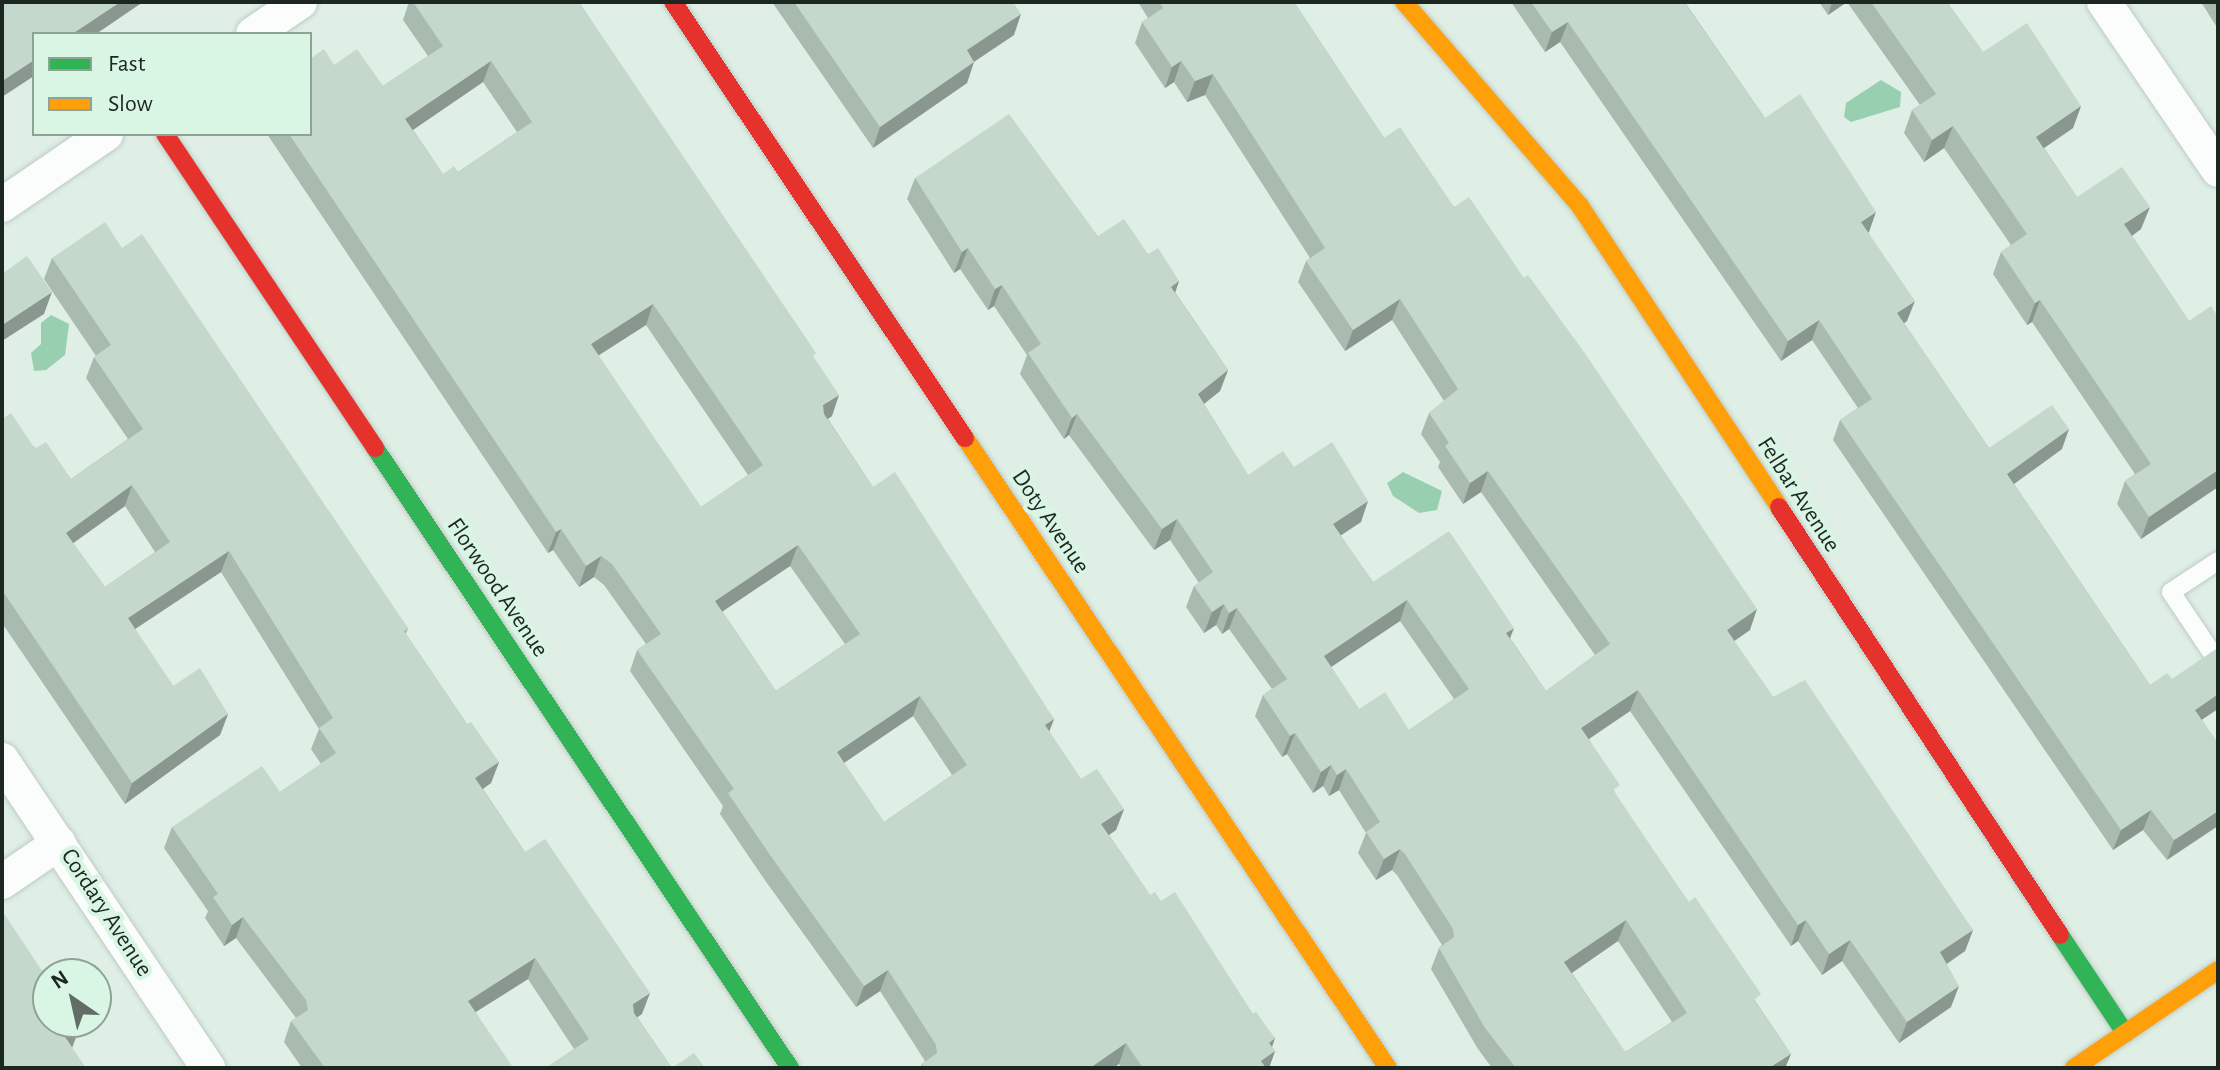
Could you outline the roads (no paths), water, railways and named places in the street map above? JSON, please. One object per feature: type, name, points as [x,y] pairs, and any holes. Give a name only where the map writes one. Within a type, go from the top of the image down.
[{"type":"street","points":[[256,32],[300,2]]},
{"type":"street","name":"Doty Avenue","points":[[673,2],[1388,1068]]},
{"type":"street","name":"Felbar Avenue","points":[[1404,2],[1580,206],[2125,1033]]},
{"type":"street","points":[[2104,2],[2218,170]]},
{"type":"street","points":[[2,205],[103,136]]},
{"type":"street","name":"Florwood Avenue","points":[[166,136],[790,1068]]},
{"type":"street","name":"Cordary Avenue","points":[[2,760],[208,1068]]},
{"type":"street","points":[[2,882],[59,843]]},
{"type":"street","points":[[2074,1068],[2218,970]]},
{"type":"lane","points":[[2218,561],[2171,592],[2218,662]]}]
